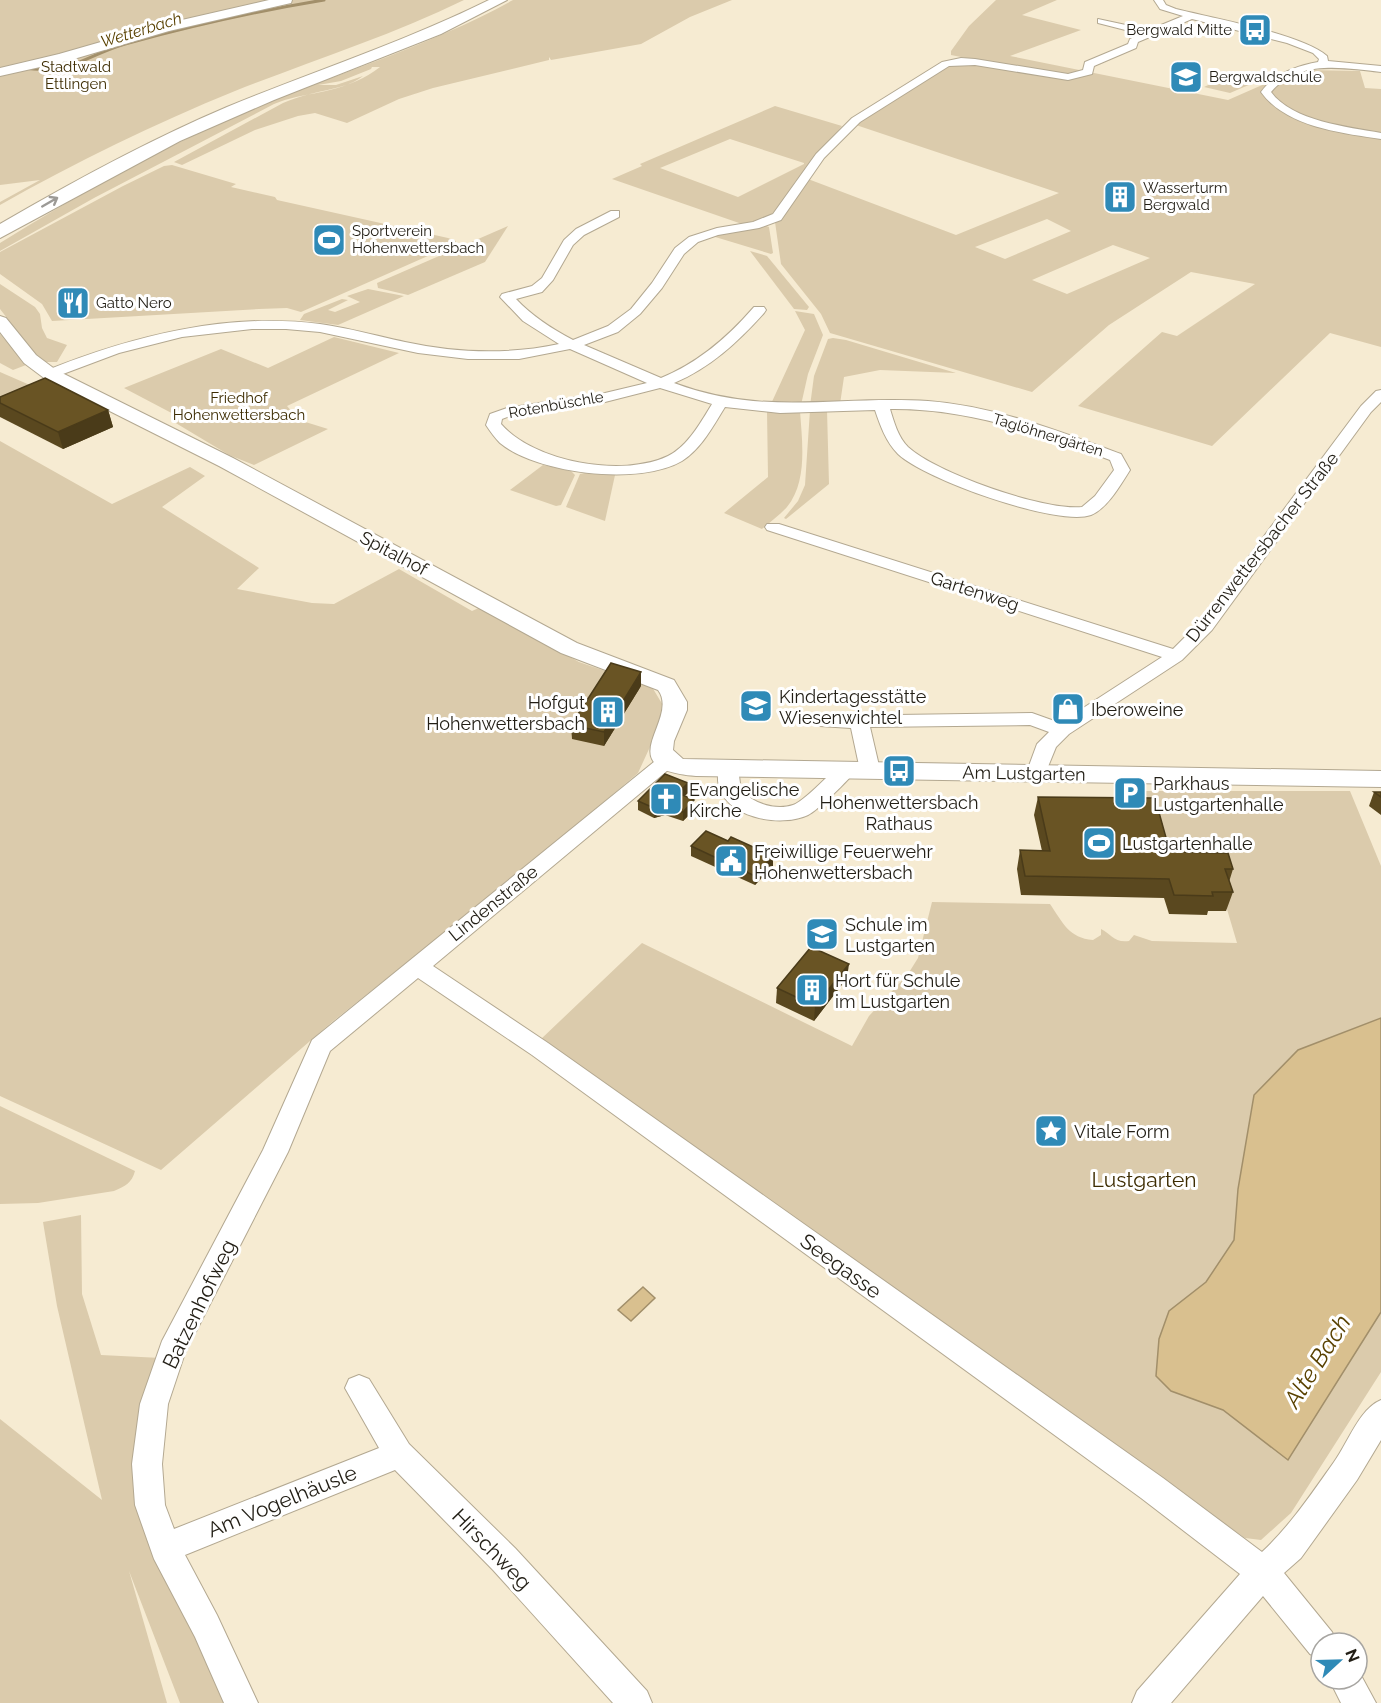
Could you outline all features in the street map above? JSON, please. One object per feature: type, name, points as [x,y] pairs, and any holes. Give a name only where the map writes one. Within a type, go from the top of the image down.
[{"type":"highway","points":[[0,214],[78,170],[174,124],[419,26],[477,0]]},
{"type":"highway","points":[[0,232],[104,172],[195,128],[441,28],[500,0]]},
{"type":"main road","points":[[3,72],[165,28],[286,0]]},
{"type":"street","points":[[1158,0],[1164,7],[1191,16],[1304,46],[1324,58],[1322,64]]},
{"type":"street","points":[[50,374],[95,357],[149,341],[202,331],[249,326],[316,328],[417,349],[462,355],[530,353],[572,345],[611,330],[634,315],[682,248],[703,235],[767,221],[779,215],[820,156],[856,120],[946,64],[961,61],[975,62],[1068,77],[1088,72],[1089,64],[1133,46],[1133,41],[1148,33],[1191,16]]},
{"type":"street","points":[[1101,21],[1148,33]]},
{"type":"street","points":[[1381,69],[1322,64],[1286,76],[1274,82],[1266,92],[1267,96],[1286,110],[1307,119],[1381,136]]},
{"type":"street","name":"Taglöhnergärten","points":[[615,214],[580,232],[568,243],[547,280],[537,289],[507,297],[542,328],[572,345],[660,383],[721,402],[783,408],[880,405],[951,408],[1000,420],[1116,457],[1122,470],[1117,479],[1089,510],[1074,514],[1046,509],[942,474],[924,465],[902,449],[891,433],[880,405]]},
{"type":"street","name":"Rotenbüschle","points":[[721,402],[687,449],[674,458],[650,466],[623,470],[581,467],[552,461],[505,440],[493,425],[495,417],[507,412],[604,397],[660,383],[707,360],[742,330],[759,310]]},
{"type":"street","name":"Spitalhof","points":[[0,321],[30,359],[50,374],[226,462],[569,648],[666,685],[674,695],[676,707],[661,746],[662,754],[667,761]]},
{"type":"street","name":"Dürrenwettersbacher Straße","points":[[1036,774],[1047,744],[1062,730],[1176,656],[1206,626],[1370,420],[1366,409],[1381,394]]},
{"type":"street","name":"Gartenweg","points":[[773,527],[1176,656]]},
{"type":"street","points":[[827,722],[1032,719],[1062,730]]},
{"type":"street","points":[[859,722],[870,770]]},
{"type":"street","name":"Am Lustgarten","points":[[667,761],[686,767],[1381,779]]},
{"type":"street","name":"Lindenstraße","points":[[320,1046],[667,761]]},
{"type":"street","points":[[728,768],[729,786],[734,796],[745,804],[772,814],[802,810],[846,770]]},
{"type":"street","name":"Seegasse","points":[[416,966],[549,1056],[1152,1488],[1263,1572],[1311,1631]]},
{"type":"street","name":"Batzenhofweg","points":[[241,1703],[206,1626],[165,1548],[150,1505],[147,1464],[154,1404],[172,1350],[275,1152],[320,1046]]},
{"type":"street","name":"Hirschweg","points":[[359,1388],[399,1454],[504,1559],[635,1703]]},
{"type":"street","points":[[1149,1703],[1263,1572],[1290,1546],[1346,1470],[1381,1414]]},
{"type":"street","name":"Am Vogelhäusle","points":[[165,1548],[399,1454]]},
{"type":"green space","name":"Stadtwald Ettlingen","points":[[0,0],[464,0],[408,25],[235,91],[145,130],[0,205],[0,202],[40,180],[0,185]]},
{"type":"green space","points":[[513,0],[732,0],[690,17],[641,44],[551,60],[549,57],[549,60],[433,88],[399,99],[347,123],[315,113],[298,116],[255,130],[182,165],[174,162],[283,103],[308,95],[274,104],[94,198],[0,251],[0,243],[128,169],[194,135],[261,105],[420,44]],"holes":[[[372,67],[380,67],[347,85],[363,76],[336,85],[318,85],[341,81]]]},
{"type":"green space","points":[[996,0],[1057,0],[1022,15],[1081,30],[1010,56],[1228,100],[1269,82],[1306,70],[1360,71],[1365,88],[1381,89],[1381,347],[1330,333],[1212,446],[1078,406],[1162,332],[1177,336],[1255,284],[1191,272],[1109,325],[1032,392],[830,333],[821,314],[781,264],[775,222],[785,214],[808,179],[956,235],[1059,193],[856,125],[947,66],[962,63],[1041,73],[951,55],[951,51],[969,26]],"holes":[[[1047,219],[1071,231],[1005,259],[975,247]],[[1113,245],[1150,258],[1067,294],[1032,280]]]},
{"type":"green space","points":[[1232,74],[1258,81],[1230,93],[1204,87]]},
{"type":"green space","points":[[775,106],[842,126],[795,182],[778,209],[766,218],[742,224],[612,179],[642,166],[640,164]],"holes":[[[730,139],[804,163],[738,197],[660,168]]]},
{"type":"green space","points":[[172,165],[236,184],[231,187],[275,197],[277,200],[456,241],[455,244],[301,312],[287,308],[259,309],[52,321],[42,304],[0,274],[0,252],[123,186],[164,166]]},
{"type":"green space","points":[[764,225],[769,227],[773,253],[771,254],[712,236]]},
{"type":"green space","points":[[508,226],[485,262],[408,295],[378,288],[377,283]]},
{"type":"green space","points":[[750,251],[767,256],[809,307],[807,310],[794,309]]},
{"type":"green space","points":[[0,284],[35,307],[40,314],[42,328],[47,338],[67,345],[57,362],[45,362],[35,354],[0,309]]},
{"type":"green space","points":[[368,289],[404,296],[338,325],[300,320],[304,314],[342,299],[348,300],[328,310],[335,312],[360,302],[347,296]]},
{"type":"green space","points":[[795,311],[814,314],[823,335],[808,374],[801,405],[770,406],[805,330]]},
{"type":"green space","points":[[0,334],[26,365],[13,370],[0,363]]},
{"type":"green space","name":"Friedhof Hohenwettersbach","points":[[334,337],[399,353],[287,406],[299,420],[328,429],[254,465],[229,455],[174,422],[181,418],[124,388],[221,349],[268,368]]},
{"type":"green space","points":[[833,338],[956,373],[880,370],[844,377],[840,404],[810,406],[814,376],[828,339]]},
{"type":"green space","points":[[0,372],[39,389],[0,405]]},
{"type":"green space","points":[[810,410],[827,410],[829,484],[786,519],[784,518],[798,501],[805,485]]},
{"type":"green space","points":[[767,411],[800,411],[802,460],[794,497],[784,510],[762,529],[724,513],[768,477]]},
{"type":"green space","points":[[0,441],[112,504],[190,467],[205,476],[162,507],[259,568],[237,589],[312,603],[334,604],[399,569],[472,611],[481,607],[579,662],[652,687],[664,707],[655,736],[638,773],[533,862],[332,1022],[161,1170],[0,1096]]},
{"type":"green space","points":[[543,465],[571,471],[575,475],[561,505],[556,506],[510,490]]},
{"type":"green space","points":[[580,474],[615,475],[605,521],[566,507]]},
{"type":"green space","name":"Lustgarten","points":[[1145,791],[1350,791],[1381,866],[1381,1372],[1291,1513],[1261,1540],[1245,1538],[540,1040],[642,943],[852,1046],[869,1016],[908,974],[918,958],[932,902],[1050,904],[1072,933],[1085,939],[1093,940],[1101,935],[1101,929],[1116,939],[1124,941],[1129,941],[1134,935],[1152,941],[1237,943],[1221,889],[1166,869]]},
{"type":"green space","points":[[0,1106],[135,1171],[132,1178],[125,1186],[114,1191],[38,1203],[0,1204]]},
{"type":"green space","points":[[81,1215],[82,1294],[101,1355],[161,1358],[138,1514],[231,1703],[180,1703],[129,1571],[167,1703],[0,1703],[0,1419],[102,1500],[57,1306],[43,1222]]},
{"type":"water","name":"Alte Bach","points":[[1381,1018],[1381,1312],[1288,1460],[1223,1410],[1171,1391],[1156,1376],[1159,1339],[1169,1311],[1206,1282],[1234,1240],[1238,1189],[1254,1095],[1298,1050]]},
{"type":"water","points":[[643,1287],[655,1298],[631,1321],[618,1310]]},
{"type":"building","points":[[45,378],[108,410],[58,432],[0,403],[0,397]]},
{"type":"building","points":[[611,663],[641,672],[604,732],[571,725]]},
{"type":"building","points":[[665,774],[688,783],[678,793],[694,800],[683,812],[665,805],[654,808],[638,801]]},
{"type":"building","name":"Lustgartenhalle","points":[[1038,797],[1155,798],[1170,852],[1228,853],[1233,869],[1225,869],[1233,892],[1212,892],[1213,896],[1174,895],[1169,879],[1025,876],[1020,850],[1050,851]]},
{"type":"building","points":[[706,831],[728,841],[731,837],[773,856],[755,876],[691,846]]},
{"type":"building","points":[[811,947],[849,964],[815,1006],[777,988]]},
{"type":"waterway","name":"Wetterbach","points":[[24,68],[66,67],[111,49],[150,37],[249,14],[324,0]]},
{"type":"place","name":"Bergwald Mitte","points":[[1255,30]]},
{"type":"place","name":"Bergwaldschule","points":[[1186,77]]},
{"type":"place","name":"Wasserturm Bergwald","points":[[1120,197]]},
{"type":"place","name":"Sportverein Hohenwettersbach","points":[[329,240]]},
{"type":"place","name":"Gatto Nero","points":[[73,303]]},
{"type":"place","name":"Kindertagesstätte Wiesenwichtel","points":[[756,706]]},
{"type":"place","name":"Iberoweine","points":[[1068,709]]},
{"type":"place","name":"Hofgut Hohenwettersbach","points":[[608,712]]},
{"type":"place","name":"Hohenwettersbach Rathaus","points":[[899,771]]},
{"type":"place","name":"Parkhaus Lustgartenhalle","points":[[1130,793]]},
{"type":"place","name":"Evangelische Kirche","points":[[666,799]]},
{"type":"place","name":"Lustgartenhalle","points":[[1099,843]]},
{"type":"place","name":"Freiwillige Feuerwehr Hohenwettersbach","points":[[731,861]]},
{"type":"place","name":"Schule im Lustgarten","points":[[822,934]]},
{"type":"place","name":"Hort für Schule im Lustgarten","points":[[812,990]]},
{"type":"place","name":"Vitale Form","points":[[1051,1131]]}]
